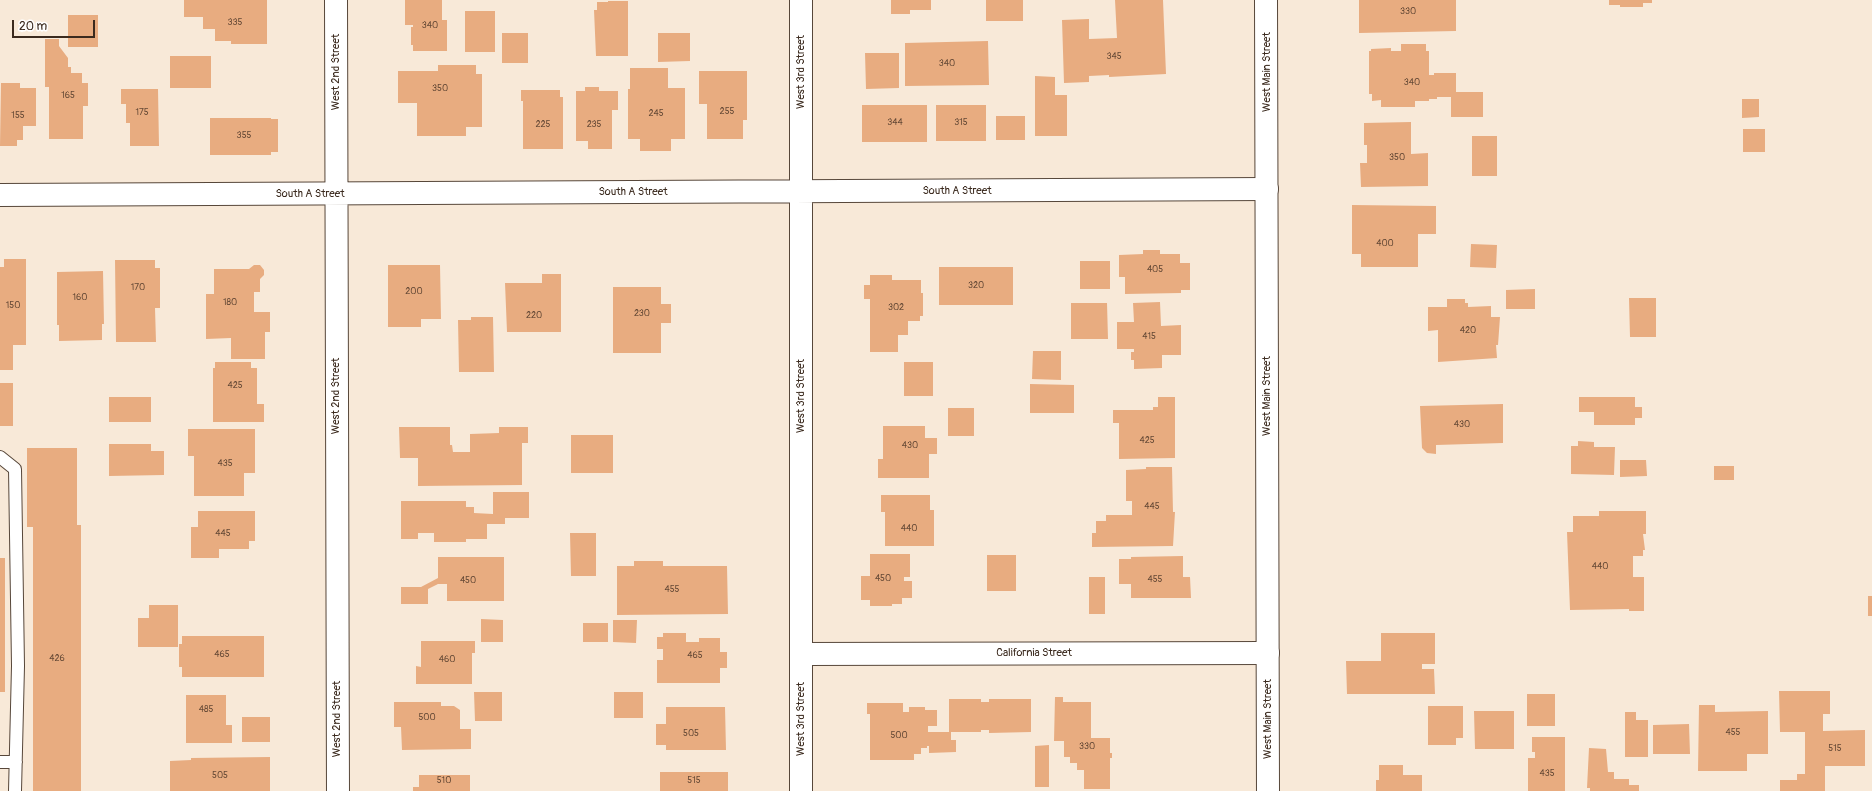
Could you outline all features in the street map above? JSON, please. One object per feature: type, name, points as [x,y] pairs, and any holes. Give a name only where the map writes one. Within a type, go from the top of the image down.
[{"type":"street","name":"West 2nd Street","points":[[336,0],[338,791]]},
{"type":"street","name":"West 3rd Street","points":[[800,0],[801,791]]},
{"type":"street","name":"West Main Street","points":[[1266,0],[1268,791]]},
{"type":"street","name":"South A Street","points":[[0,195],[1267,189]]},
{"type":"street","name":"California Street","points":[[801,654],[1268,653]]},
{"type":"lane","points":[[0,457],[15,469],[18,666],[15,791]]},
{"type":"lane","points":[[0,762],[16,762]]},
{"type":"building","points":[[184,0],[267,0],[267,44],[231,44],[231,41],[215,41],[215,29],[203,29],[203,17],[184,17]]},
{"type":"building","points":[[405,0],[442,0],[442,20],[447,20],[447,51],[413,51],[413,45],[411,45],[411,27],[413,27],[413,25],[405,25]]},
{"type":"building","points":[[891,0],[931,0],[931,10],[910,10],[910,14],[891,14]]},
{"type":"building","points":[[986,0],[1023,0],[1023,21],[986,21]]},
{"type":"building","points":[[1115,0],[1163,0],[1166,74],[1109,77],[1109,75],[1089,76],[1089,82],[1064,83],[1062,20],[1089,19],[1089,39],[1117,38]]},
{"type":"building","points":[[1359,0],[1456,0],[1456,31],[1359,33]]},
{"type":"building","points":[[1609,0],[1652,0],[1652,3],[1643,3],[1643,7],[1620,7],[1620,5],[1609,5]]},
{"type":"building","points":[[628,1],[628,56],[596,56],[594,10],[597,10],[597,2]]},
{"type":"building","points":[[465,11],[495,11],[495,52],[465,52]]},
{"type":"building","points":[[68,15],[98,15],[98,47],[68,47]]},
{"type":"building","points":[[502,33],[528,33],[528,63],[502,63]]},
{"type":"building","points":[[658,33],[690,33],[690,61],[658,62]]},
{"type":"building","points":[[45,39],[59,39],[59,46],[68,58],[68,67],[71,67],[71,73],[82,73],[82,83],[88,83],[88,106],[83,106],[83,139],[49,139],[49,87],[45,87]]},
{"type":"building","points":[[988,41],[989,85],[905,86],[905,43]]},
{"type":"building","points":[[1401,44],[1426,44],[1426,51],[1429,51],[1429,75],[1434,75],[1434,73],[1456,73],[1456,92],[1483,92],[1483,117],[1451,117],[1451,97],[1437,97],[1437,99],[1429,99],[1429,101],[1415,101],[1415,107],[1381,107],[1381,100],[1372,101],[1372,94],[1369,94],[1369,51],[1371,51],[1371,49],[1391,48],[1391,51],[1401,51]]},
{"type":"building","points":[[865,53],[899,53],[899,88],[866,89]]},
{"type":"building","points":[[170,56],[211,56],[211,88],[170,88]]},
{"type":"building","points":[[438,65],[476,65],[476,74],[482,74],[482,127],[466,127],[466,136],[417,136],[417,103],[398,103],[398,71],[438,71]]},
{"type":"building","points":[[630,68],[668,68],[668,88],[685,88],[685,139],[671,139],[671,151],[640,151],[640,139],[628,139],[628,89],[630,89]]},
{"type":"building","points":[[699,71],[747,71],[747,120],[743,120],[743,139],[707,139],[707,104],[699,104]]},
{"type":"building","points":[[1035,76],[1055,77],[1055,95],[1067,95],[1067,136],[1035,136]]},
{"type":"building","points":[[1,83],[20,83],[20,88],[36,88],[36,126],[23,126],[23,140],[17,140],[17,146],[0,146]]},
{"type":"building","points":[[585,87],[599,87],[599,91],[618,91],[618,110],[612,110],[612,149],[588,149],[588,141],[576,141],[576,91],[585,91]]},
{"type":"building","points":[[121,89],[158,89],[159,146],[130,146],[130,123],[126,123],[126,104],[121,104]]},
{"type":"building","points":[[521,90],[560,90],[560,97],[563,97],[563,149],[523,149],[523,101],[521,101]]},
{"type":"building","points":[[1742,99],[1759,99],[1759,117],[1742,118]]},
{"type":"building","points":[[862,105],[927,105],[927,142],[862,142]]},
{"type":"building","points":[[936,105],[986,105],[986,141],[936,141]]},
{"type":"building","points":[[996,116],[1025,116],[1025,140],[996,140]]},
{"type":"building","points":[[210,118],[278,119],[278,152],[271,152],[271,155],[210,155]]},
{"type":"building","points":[[1411,122],[1411,154],[1428,153],[1428,186],[1361,187],[1360,163],[1367,163],[1367,145],[1364,145],[1364,123]]},
{"type":"building","points":[[1743,129],[1765,129],[1765,152],[1743,152]]},
{"type":"building","points":[[1472,136],[1497,136],[1497,176],[1472,176]]},
{"type":"building","points":[[1352,205],[1436,206],[1436,234],[1418,234],[1418,267],[1361,267],[1361,254],[1352,254]]},
{"type":"building","points":[[1471,244],[1497,245],[1496,268],[1470,267]]},
{"type":"building","points":[[1143,250],[1160,250],[1160,254],[1180,254],[1180,263],[1190,263],[1190,290],[1181,290],[1181,293],[1125,294],[1125,277],[1119,277],[1119,255],[1143,254]]},
{"type":"building","points":[[4,259],[26,259],[26,345],[13,345],[13,370],[0,370],[0,267],[4,267]]},
{"type":"building","points":[[115,260],[155,260],[155,268],[160,268],[160,308],[155,308],[156,342],[116,342]]},
{"type":"building","points":[[1080,261],[1110,261],[1110,289],[1080,289]]},
{"type":"building","points":[[254,265],[260,265],[264,270],[264,275],[260,279],[260,292],[254,292],[254,312],[270,312],[270,332],[265,332],[265,359],[231,359],[231,338],[206,339],[206,294],[214,294],[214,269],[249,269]]},
{"type":"building","points":[[388,265],[440,265],[441,319],[421,319],[421,327],[388,327]]},
{"type":"building","points":[[939,267],[1013,267],[1013,305],[939,305]]},
{"type":"building","points":[[103,271],[104,324],[102,324],[102,340],[59,341],[59,325],[57,325],[57,272]]},
{"type":"building","points":[[542,274],[561,274],[561,332],[507,332],[505,283],[542,283]]},
{"type":"building","points":[[870,275],[892,275],[892,280],[921,280],[921,293],[923,293],[923,316],[920,316],[920,321],[908,321],[908,335],[898,335],[898,352],[870,352],[870,299],[864,299],[864,285],[870,285]]},
{"type":"building","points":[[613,287],[661,287],[661,304],[671,304],[671,323],[661,323],[661,353],[613,353]]},
{"type":"building","points":[[1535,289],[1535,309],[1506,309],[1506,290]]},
{"type":"building","points":[[1629,298],[1656,298],[1656,337],[1630,337]]},
{"type":"building","points":[[1447,299],[1465,299],[1465,303],[1468,303],[1468,307],[1491,306],[1491,317],[1500,317],[1498,345],[1496,345],[1497,358],[1438,362],[1438,330],[1428,331],[1428,307],[1447,307]]},
{"type":"building","points":[[1160,302],[1161,326],[1181,325],[1181,355],[1162,355],[1162,368],[1134,369],[1134,360],[1131,360],[1131,352],[1134,352],[1134,349],[1117,349],[1117,322],[1134,322],[1133,303]]},
{"type":"building","points":[[1071,303],[1107,303],[1108,339],[1071,339]]},
{"type":"building","points":[[471,317],[493,317],[494,372],[459,372],[458,320],[471,320]]},
{"type":"building","points":[[1033,351],[1061,351],[1061,380],[1032,379]]},
{"type":"building","points":[[215,362],[251,362],[251,368],[257,368],[257,404],[264,404],[264,422],[213,422],[213,368],[215,368]]},
{"type":"building","points":[[904,362],[933,362],[933,396],[904,396]]},
{"type":"building","points":[[0,383],[13,383],[13,426],[0,426]]},
{"type":"building","points":[[1030,384],[1074,385],[1074,413],[1030,413]]},
{"type":"building","points":[[109,397],[151,397],[151,422],[109,422]]},
{"type":"building","points":[[1158,397],[1175,397],[1175,458],[1119,459],[1119,423],[1113,423],[1113,410],[1153,410],[1153,407],[1158,407]]},
{"type":"building","points":[[1579,397],[1635,397],[1635,407],[1642,407],[1642,418],[1635,418],[1635,425],[1594,425],[1594,412],[1579,412]]},
{"type":"building","points":[[1503,404],[1503,443],[1436,445],[1436,454],[1427,453],[1422,448],[1420,406]]},
{"type":"building","points":[[948,408],[974,408],[974,436],[948,436]]},
{"type":"building","points":[[883,426],[925,426],[925,438],[937,438],[937,454],[929,454],[929,478],[878,478],[878,459],[883,459]]},
{"type":"building","points":[[399,427],[450,427],[450,445],[452,445],[453,452],[470,452],[470,434],[499,433],[499,427],[528,427],[528,443],[522,443],[522,485],[418,486],[418,458],[400,458]]},
{"type":"building","points":[[188,429],[255,429],[255,473],[244,473],[244,496],[194,496],[194,456],[188,456]]},
{"type":"building","points":[[571,435],[613,435],[613,473],[571,473]]},
{"type":"building","points":[[1578,441],[1594,442],[1594,447],[1615,447],[1614,475],[1571,474],[1571,446],[1578,446]]},
{"type":"building","points":[[109,444],[151,444],[151,451],[164,451],[164,475],[109,476]]},
{"type":"building","points":[[27,448],[77,448],[77,525],[81,525],[81,791],[33,791],[33,527],[27,527]]},
{"type":"building","points":[[1620,460],[1646,460],[1647,476],[1620,477]]},
{"type":"building","points":[[1714,466],[1734,466],[1734,480],[1714,480]]},
{"type":"building","points":[[1146,467],[1172,467],[1173,512],[1175,512],[1173,546],[1092,547],[1092,533],[1096,533],[1096,521],[1106,521],[1106,515],[1132,515],[1132,501],[1126,501],[1126,470],[1146,469]]},
{"type":"building","points":[[493,492],[529,492],[529,518],[505,518],[505,524],[487,524],[487,539],[466,539],[466,542],[434,542],[434,533],[418,533],[418,539],[401,539],[401,501],[466,501],[466,507],[474,507],[474,513],[493,514]]},
{"type":"building","points":[[881,495],[930,495],[930,510],[934,510],[934,546],[885,546],[885,512],[881,512]]},
{"type":"building","points":[[198,511],[255,511],[255,541],[249,541],[249,549],[219,549],[219,558],[191,558],[191,527],[198,527]]},
{"type":"building","points":[[1599,511],[1646,511],[1646,534],[1643,534],[1645,550],[1643,550],[1643,556],[1633,556],[1633,577],[1644,577],[1644,611],[1629,611],[1629,609],[1570,610],[1567,532],[1573,532],[1573,516],[1599,516]]},
{"type":"building","points":[[570,533],[596,533],[596,576],[571,576]]},
{"type":"building","points":[[870,554],[910,554],[910,577],[904,577],[904,581],[912,581],[912,598],[902,598],[902,604],[892,604],[892,606],[870,606],[870,600],[861,600],[861,576],[870,576]]},
{"type":"building","points":[[987,555],[1016,555],[1016,591],[987,591]]},
{"type":"building","points":[[1183,556],[1183,577],[1190,577],[1191,598],[1131,598],[1131,584],[1119,584],[1119,559],[1131,559],[1131,557]]},
{"type":"building","points":[[438,557],[504,557],[504,601],[447,601],[447,584],[438,584],[428,589],[428,604],[401,604],[401,587],[421,587],[438,578]]},
{"type":"building","points":[[0,558],[5,558],[5,692],[0,692]]},
{"type":"building","points":[[634,561],[663,561],[663,566],[727,566],[728,614],[617,615],[617,566],[634,566]]},
{"type":"building","points":[[1089,577],[1105,577],[1105,614],[1089,614]]},
{"type":"building","points":[[1868,596],[1872,596],[1872,616],[1868,616]]},
{"type":"building","points":[[149,605],[178,605],[178,647],[138,647],[138,618],[149,618]]},
{"type":"building","points":[[481,619],[503,620],[503,642],[481,642]]},
{"type":"building","points":[[613,620],[637,620],[636,643],[613,642]]},
{"type":"building","points":[[583,623],[608,623],[608,642],[583,642]]},
{"type":"building","points":[[663,633],[686,633],[686,642],[699,642],[699,638],[720,638],[720,652],[727,652],[727,668],[720,668],[720,683],[657,683],[657,660],[663,660],[663,649],[657,649],[657,637],[663,637]]},
{"type":"building","points":[[1381,633],[1435,633],[1435,664],[1422,664],[1422,669],[1434,669],[1435,694],[1347,694],[1346,661],[1381,661]]},
{"type":"building","points":[[182,636],[264,636],[264,677],[182,677],[182,667],[179,667],[179,644],[182,644]]},
{"type":"building","points":[[421,641],[475,641],[475,653],[472,653],[472,684],[416,684],[416,666],[421,667]]},
{"type":"building","points":[[1779,691],[1830,691],[1830,714],[1823,714],[1823,731],[1865,730],[1865,766],[1825,766],[1825,791],[1780,791],[1780,780],[1797,780],[1797,774],[1805,774],[1805,732],[1780,732]]},
{"type":"building","points":[[474,692],[502,692],[502,721],[475,721]]},
{"type":"building","points":[[614,692],[643,692],[643,718],[614,718]]},
{"type":"building","points":[[1527,694],[1555,694],[1555,726],[1527,726]]},
{"type":"building","points":[[186,695],[226,695],[226,725],[232,725],[232,743],[186,743]]},
{"type":"building","points":[[1055,697],[1063,697],[1063,702],[1091,702],[1091,738],[1110,738],[1110,753],[1112,753],[1112,758],[1110,758],[1110,789],[1084,789],[1084,770],[1077,770],[1077,763],[1070,763],[1070,757],[1064,757],[1064,741],[1054,741]]},
{"type":"building","points":[[949,699],[981,699],[981,702],[989,702],[989,699],[1031,699],[1031,732],[989,733],[989,730],[981,730],[981,732],[951,732],[951,740],[956,740],[956,752],[929,753],[929,746],[927,746],[927,748],[921,748],[921,754],[914,754],[914,760],[870,760],[870,714],[867,714],[867,703],[903,703],[903,712],[909,712],[909,707],[925,707],[925,710],[937,710],[937,726],[928,726],[928,732],[949,732]]},
{"type":"building","points":[[394,702],[441,702],[441,706],[454,706],[460,710],[460,729],[471,729],[471,749],[402,750],[401,727],[394,727]]},
{"type":"building","points":[[1699,705],[1715,705],[1715,712],[1768,711],[1768,754],[1747,754],[1747,771],[1698,771]]},
{"type":"building","points":[[1428,706],[1463,706],[1463,738],[1456,738],[1456,745],[1428,745]]},
{"type":"building","points":[[666,707],[725,707],[726,750],[666,750],[666,745],[656,745],[656,724],[666,724]]},
{"type":"building","points":[[1474,711],[1514,711],[1514,749],[1475,749]]},
{"type":"building","points":[[1625,712],[1636,712],[1636,720],[1648,720],[1648,757],[1625,757]]},
{"type":"building","points":[[242,717],[270,717],[270,742],[242,742]]},
{"type":"building","points":[[1689,724],[1690,754],[1653,754],[1653,725]]},
{"type":"building","points":[[1532,737],[1565,737],[1565,791],[1528,791],[1528,758],[1535,758],[1535,752],[1532,752]]},
{"type":"building","points":[[1049,745],[1049,787],[1035,787],[1035,746]]},
{"type":"building","points":[[1589,748],[1606,749],[1608,772],[1614,772],[1614,779],[1629,779],[1629,785],[1639,785],[1639,791],[1590,791],[1590,788],[1587,788]]},
{"type":"building","points":[[270,757],[270,791],[170,791],[170,761],[191,760],[191,758]]},
{"type":"building","points":[[1379,765],[1403,765],[1403,775],[1422,775],[1422,791],[1376,791],[1376,780],[1379,780]]},
{"type":"building","points":[[660,772],[728,772],[728,791],[660,791]]},
{"type":"building","points":[[419,775],[470,775],[470,791],[413,791],[413,787],[419,787]]}]
